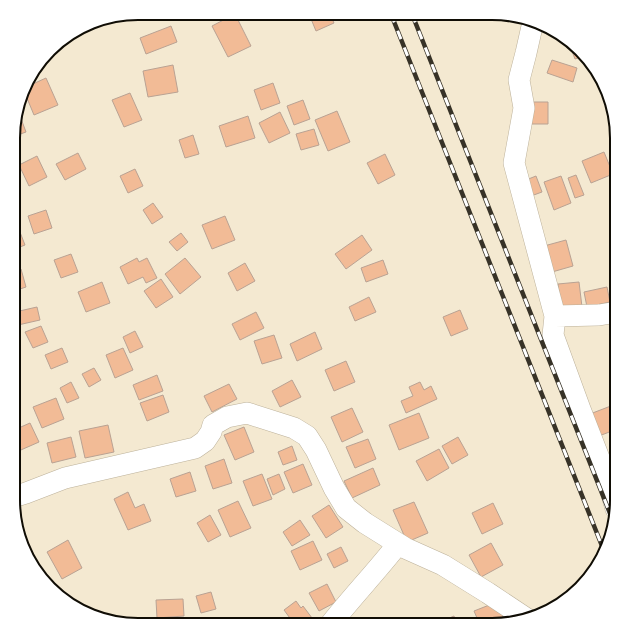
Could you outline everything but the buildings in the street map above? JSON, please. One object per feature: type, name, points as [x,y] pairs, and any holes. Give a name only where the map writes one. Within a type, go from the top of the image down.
[{"type":"street","points":[[532,27],[519,80],[524,108],[514,163],[555,316],[553,335],[610,488]]},
{"type":"street","points":[[555,316],[610,313]]},
{"type":"street","points":[[20,495],[65,478],[195,448],[204,441],[211,432],[213,425],[227,416],[247,413],[294,428],[307,436],[316,450],[334,488],[346,508],[366,523],[405,548],[444,565],[488,592],[520,614]]},
{"type":"street","points":[[335,618],[398,544]]},
{"type":"railway","points":[[393,20],[601,544]]},
{"type":"railway","points":[[414,20],[609,512]]}]
